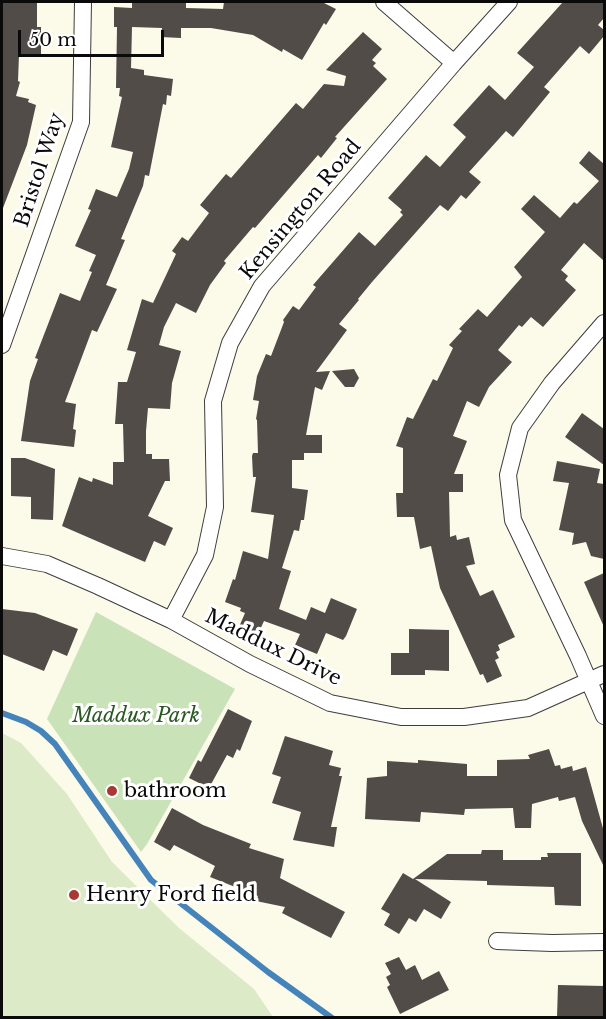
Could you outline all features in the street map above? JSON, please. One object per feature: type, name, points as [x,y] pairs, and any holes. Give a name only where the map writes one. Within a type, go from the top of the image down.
[{"type":"street","name":"Bristol Way","points":[[2,345],[81,122],[83,2]]},
{"type":"street","points":[[384,2],[454,63]]},
{"type":"street","name":"Kensington Road","points":[[171,620],[205,555],[215,507],[213,401],[230,343],[262,286],[509,2]]},
{"type":"street","points":[[604,323],[552,383],[520,428],[508,475],[513,520],[604,716]]},
{"type":"street","name":"Maddux Drive","points":[[2,556],[47,564],[171,620],[250,664],[330,703],[401,717],[464,717],[528,708],[604,675]]},
{"type":"street","points":[[497,941],[552,944],[604,942]]},
{"type":"green space","name":"Maddux Park","points":[[96,612],[235,689],[141,852],[47,719]]},
{"type":"green space","name":"Henry Ford field","points":[[2,733],[21,743],[67,794],[112,862],[179,928],[254,989],[273,1017],[2,1017]]},
{"type":"building","points":[[2,2],[37,2],[37,27],[41,27],[41,55],[19,55],[18,81],[20,82],[16,96],[29,99],[28,102],[36,105],[27,145],[3,208],[2,208]]},
{"type":"building","points":[[132,2],[186,2],[186,8],[223,9],[224,2],[322,2],[336,9],[326,25],[324,23],[302,60],[283,49],[282,52],[253,35],[211,28],[181,28],[181,38],[161,37],[162,28],[132,27],[131,68],[144,70],[144,75],[173,79],[171,96],[167,95],[166,105],[163,104],[149,176],[145,175],[143,186],[121,239],[125,240],[106,285],[117,289],[97,332],[92,330],[65,402],[76,404],[73,429],[76,430],[74,447],[21,441],[30,381],[38,359],[35,358],[60,293],[80,301],[92,272],[89,271],[96,255],[75,246],[91,210],[88,209],[96,189],[117,197],[129,169],[133,152],[111,147],[122,97],[119,96],[120,88],[116,88],[117,27],[114,27],[114,7],[132,8]]},
{"type":"building","points":[[563,2],[604,2],[604,18],[598,25],[604,30],[604,36],[589,54],[580,46],[544,87],[550,92],[513,137],[506,131],[469,172],[481,182],[466,199],[461,195],[448,211],[440,205],[372,282],[339,324],[347,330],[316,372],[330,371],[322,390],[315,387],[306,435],[322,435],[322,453],[304,453],[304,460],[292,460],[292,488],[308,490],[304,520],[301,520],[299,531],[294,530],[282,568],[291,571],[279,609],[306,620],[311,607],[325,613],[331,598],[357,609],[346,636],[343,640],[326,633],[317,654],[295,645],[300,634],[264,621],[258,634],[239,627],[245,613],[240,611],[241,608],[225,602],[233,579],[235,580],[243,551],[268,559],[274,515],[251,512],[256,477],[253,477],[252,456],[253,453],[258,453],[256,419],[259,401],[253,400],[257,376],[266,354],[271,356],[283,320],[293,306],[299,310],[316,287],[313,285],[359,232],[375,246],[403,215],[400,212],[402,210],[388,198],[426,155],[440,167],[466,137],[453,125],[489,85],[505,100],[534,67],[517,53]]},
{"type":"building","points":[[363,32],[382,49],[372,60],[376,63],[373,66],[387,79],[335,137],[337,138],[321,158],[318,155],[224,261],[226,263],[210,285],[196,313],[176,303],[164,327],[159,345],[181,351],[172,383],[170,409],[148,408],[146,454],[152,454],[152,459],[169,459],[170,481],[165,481],[148,516],[173,528],[165,546],[154,541],[145,562],[62,526],[79,477],[92,482],[93,478],[113,485],[113,462],[124,462],[123,424],[115,424],[118,382],[127,382],[136,352],[127,350],[142,299],[153,303],[176,254],[172,251],[182,237],[188,241],[209,213],[200,205],[226,174],[231,178],[296,103],[303,109],[324,84],[344,86],[346,76],[326,70]]},
{"type":"building","points":[[589,151],[604,164],[604,261],[584,243],[561,270],[568,276],[565,280],[576,290],[543,327],[531,317],[522,327],[519,325],[498,350],[512,362],[489,387],[479,407],[467,401],[453,436],[467,441],[454,474],[463,474],[463,492],[449,492],[450,537],[456,535],[457,540],[469,537],[475,564],[466,566],[480,596],[493,590],[515,637],[498,645],[500,650],[496,652],[499,658],[495,660],[502,676],[487,683],[483,674],[480,675],[440,588],[431,546],[420,549],[414,517],[397,517],[396,493],[403,493],[403,448],[396,446],[407,417],[413,419],[433,379],[437,381],[453,348],[449,345],[462,331],[459,329],[478,309],[487,317],[522,277],[514,267],[545,232],[521,209],[534,195],[560,218],[574,202],[577,204],[599,181],[579,163]]},
{"type":"building","points":[[354,369],[359,378],[354,387],[345,387],[332,371]]},
{"type":"building","points":[[582,413],[604,429],[604,465],[565,437]]},
{"type":"building","points":[[11,458],[25,458],[55,469],[53,520],[31,519],[31,497],[11,496]]},
{"type":"building","points":[[557,461],[600,469],[597,483],[604,484],[604,559],[591,556],[586,542],[572,545],[574,533],[559,530],[569,483],[553,481]]},
{"type":"building","points":[[604,573],[604,627],[584,582]]},
{"type":"building","points":[[2,609],[35,613],[78,629],[67,656],[53,650],[44,671],[2,654]]},
{"type":"building","points":[[409,629],[449,630],[449,671],[425,670],[425,675],[391,675],[391,653],[409,653]]},
{"type":"building","points":[[228,709],[252,721],[240,751],[237,749],[233,758],[227,755],[209,788],[189,778],[198,760],[201,762]]},
{"type":"building","points":[[285,736],[333,751],[329,765],[341,768],[339,776],[342,776],[331,827],[337,827],[334,847],[293,840],[301,812],[272,803],[281,777],[272,774]]},
{"type":"building","points":[[549,749],[555,766],[560,765],[561,769],[572,766],[573,771],[586,767],[604,832],[604,867],[582,821],[575,797],[559,801],[558,797],[532,804],[531,828],[515,828],[513,808],[465,809],[464,815],[421,812],[420,822],[365,819],[367,778],[387,776],[387,761],[418,763],[418,760],[467,764],[467,776],[497,776],[497,760],[530,759],[528,755]]},
{"type":"building","points":[[172,808],[203,825],[251,844],[249,848],[284,859],[280,878],[345,912],[331,938],[282,913],[285,907],[256,901],[258,896],[210,877],[215,866],[174,845],[170,851],[154,842]]},
{"type":"building","points":[[482,850],[503,850],[503,860],[541,860],[541,857],[548,857],[547,853],[581,853],[581,906],[555,905],[554,887],[487,885],[487,881],[415,879],[451,902],[441,919],[424,909],[416,922],[409,918],[399,934],[384,925],[390,914],[381,909],[403,873],[413,879],[447,854],[481,854]]},
{"type":"building","points":[[399,957],[406,970],[415,965],[422,980],[439,971],[449,990],[400,1014],[387,987],[390,985],[386,977],[391,974],[385,963]]},
{"type":"building","points":[[558,985],[604,986],[604,1017],[557,1017]]},
{"type":"waterway","points":[[2,713],[26,722],[41,731],[55,744],[151,880],[268,972],[332,1018]]},
{"type":"place","name":"bathroom","points":[[112,791]]},
{"type":"place","name":"Henry Ford field","points":[[74,895]]}]
